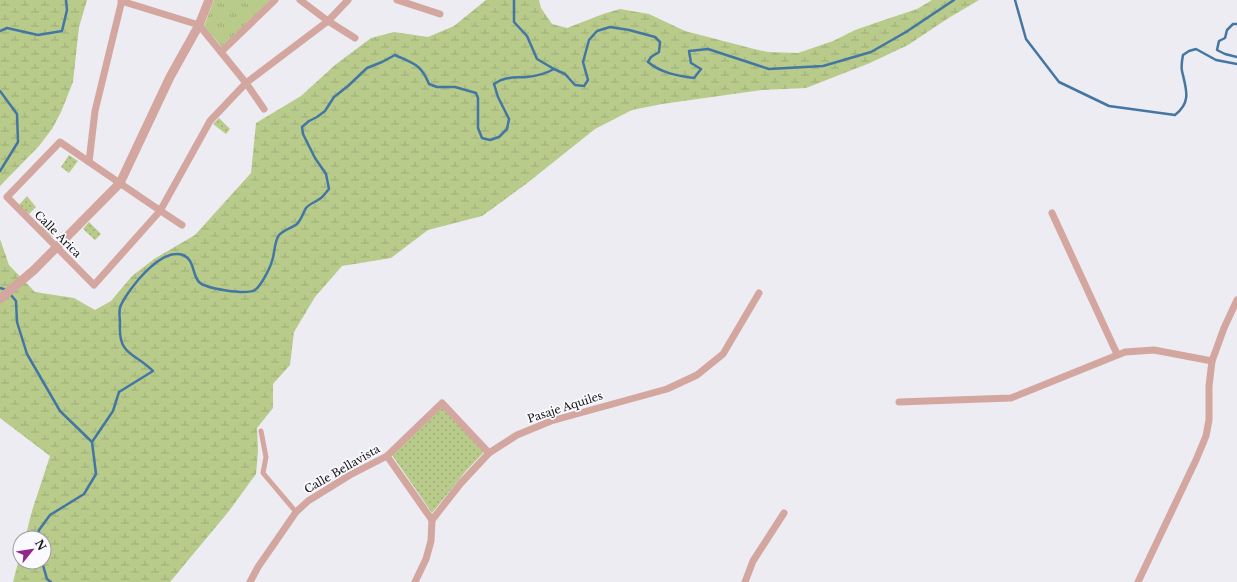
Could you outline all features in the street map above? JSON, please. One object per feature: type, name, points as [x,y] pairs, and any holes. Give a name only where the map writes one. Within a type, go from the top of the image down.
[{"type":"street","points":[[0,299],[57,248],[120,183],[170,77],[199,25],[209,0]]},
{"type":"street","points":[[221,52],[275,0]]},
{"type":"street","points":[[300,0],[328,21],[355,38]]},
{"type":"street","points":[[160,211],[210,121],[246,83],[328,21],[348,0]]},
{"type":"street","points":[[397,0],[440,14]]},
{"type":"street","points":[[182,225],[89,162],[95,111],[122,1],[199,25],[246,83],[264,109]]},
{"type":"street","name":"Calle Arica","points":[[89,162],[60,142],[7,197],[94,285],[160,211]]},
{"type":"street","points":[[1052,213],[1117,354]]},
{"type":"street","name":"Pasaje Aquiles","points":[[432,520],[461,483],[489,453],[517,435],[552,421],[667,389],[697,376],[722,354],[760,293]]},
{"type":"street","points":[[1138,582],[1206,436],[1209,420],[1209,386],[1212,361],[1224,328],[1237,300]]},
{"type":"street","points":[[899,402],[1011,398],[1117,354],[1139,350],[1154,350],[1212,361]]},
{"type":"street","name":"Calle Bellavista","points":[[250,582],[258,567],[296,512],[308,501],[350,474],[387,456],[442,403],[489,453]]},
{"type":"street","points":[[261,431],[266,457],[263,473],[296,512]]},
{"type":"street","points":[[387,456],[432,520],[431,541],[426,559],[415,582]]},
{"type":"street","points":[[745,582],[753,561],[784,513]]},
{"type":"green space","points":[[0,0],[87,0],[79,27],[73,82],[61,112],[52,129],[39,146],[0,186]]},
{"type":"green space","points":[[214,0],[270,0],[222,47],[204,26]]},
{"type":"green space","points":[[486,0],[539,0],[541,8],[552,24],[567,28],[620,9],[649,14],[685,31],[754,49],[768,52],[798,53],[833,41],[855,30],[917,9],[932,0],[979,0],[908,45],[870,63],[806,88],[762,90],[662,104],[632,110],[595,129],[526,184],[482,216],[428,230],[391,258],[342,266],[315,297],[294,332],[290,365],[273,384],[273,408],[257,428],[258,451],[256,474],[229,511],[170,582],[13,582],[16,570],[52,570],[52,530],[27,530],[50,456],[0,418],[0,239],[9,265],[35,292],[74,298],[95,310],[111,301],[132,276],[154,259],[195,235],[251,173],[256,123],[301,96],[335,65],[371,38],[394,32],[428,37],[454,26]]},
{"type":"green space","points":[[219,118],[230,129],[226,134],[213,124]]},
{"type":"green space","points":[[69,155],[78,161],[69,173],[61,167]]},
{"type":"green space","points":[[27,196],[36,207],[29,214],[19,205]]},
{"type":"green space","points":[[46,221],[49,222],[55,233],[52,237],[41,227]]},
{"type":"green space","points":[[89,222],[101,234],[95,240],[83,229]]},
{"type":"green space","points":[[442,407],[484,452],[466,471],[432,513],[392,455]]},
{"type":"waterway","points":[[0,31],[7,28],[38,35],[62,31],[67,10],[66,0]]},
{"type":"waterway","points":[[514,0],[514,22],[527,36],[537,59],[554,69]]},
{"type":"waterway","points":[[92,442],[113,411],[119,392],[153,371],[129,352],[122,342],[120,334],[120,309],[131,289],[156,263],[165,257],[174,254],[183,255],[190,260],[195,276],[203,285],[235,292],[255,290],[265,277],[271,264],[276,241],[279,235],[297,224],[306,208],[321,198],[329,189],[326,174],[315,158],[303,134],[302,127],[325,111],[334,97],[367,68],[395,55],[420,68],[429,84],[437,87],[455,87],[476,93],[478,98],[478,128],[482,138],[490,140],[499,137],[507,129],[509,119],[498,97],[494,84],[498,81],[534,76],[554,69],[565,74],[575,85],[584,86],[588,80],[583,62],[589,40],[597,31],[610,27],[655,37],[660,42],[659,52],[651,57],[648,62],[658,69],[676,75],[694,78],[701,69],[691,63],[689,51],[708,49],[769,69],[823,66],[871,52],[906,32],[954,0]]},
{"type":"waterway","points":[[1015,0],[1026,39],[1059,82],[1109,106],[1175,115],[1184,105],[1186,100],[1186,89],[1182,71],[1183,55],[1196,49],[1216,60],[1237,64]]},
{"type":"waterway","points":[[1237,24],[1233,24],[1227,30],[1225,38],[1219,41],[1217,50],[1237,57]]},
{"type":"waterway","points":[[0,91],[17,114],[18,142],[0,171]]},
{"type":"waterway","points":[[0,288],[7,290]]},
{"type":"waterway","points":[[10,294],[16,301],[17,322],[27,354],[60,411],[92,442],[96,474],[84,494],[50,515],[39,530]]},
{"type":"waterway","points":[[44,570],[47,579],[51,582]]}]
